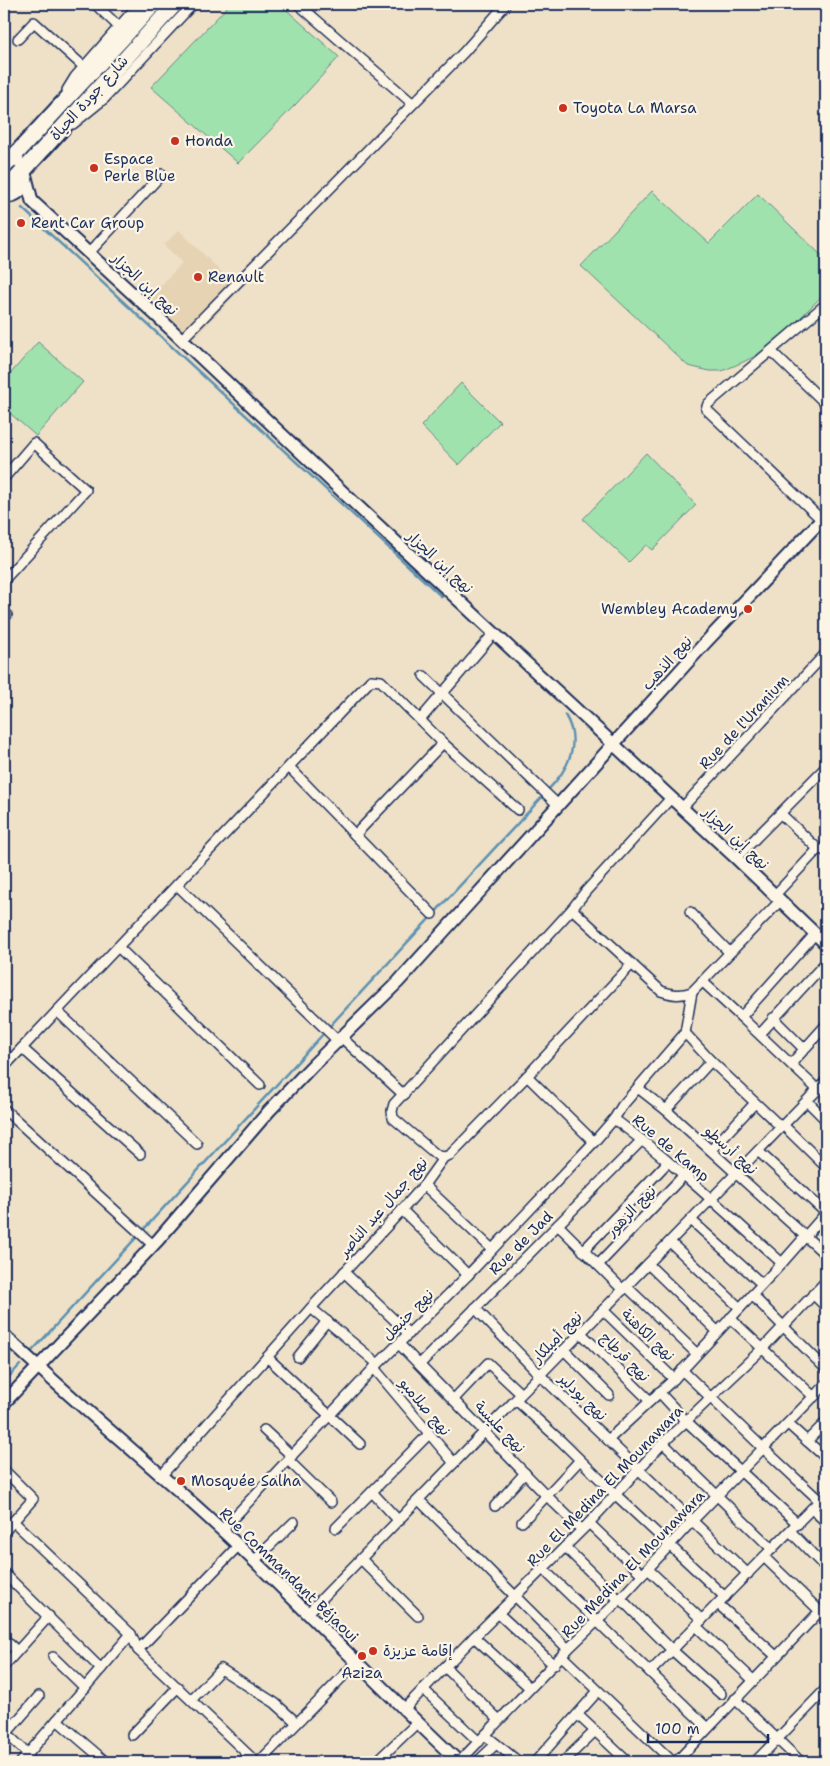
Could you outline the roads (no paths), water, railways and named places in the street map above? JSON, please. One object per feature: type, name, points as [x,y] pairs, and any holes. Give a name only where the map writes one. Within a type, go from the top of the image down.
[{"type":"highway","name":"شارع جودة الحياة","points":[[7,160],[55,112],[154,4]]},
{"type":"highway","name":"شارع جودة الحياة","points":[[6,196],[57,132],[175,4]]},
{"type":"street","points":[[95,4],[118,26]]},
{"type":"street","points":[[55,112],[70,85],[84,67],[139,4]]},
{"type":"street","points":[[57,132],[70,126],[105,98],[193,4]]},
{"type":"street","points":[[298,4],[412,104]]},
{"type":"street","points":[[182,340],[464,52],[506,4]]},
{"type":"street","points":[[18,40],[34,22],[84,67]]},
{"type":"street","points":[[6,196],[32,201],[25,173],[20,163],[7,160]]},
{"type":"street","points":[[89,254],[162,174]]},
{"type":"street","name":"نهج إبن الجزار","points":[[32,201],[826,944]]},
{"type":"street","points":[[825,520],[707,412],[706,409],[708,404],[826,304]]},
{"type":"street","points":[[772,351],[826,404]]},
{"type":"street","points":[[4,478],[34,443],[86,490],[4,580]]},
{"type":"street","name":"نهج الذهب","points":[[4,1403],[153,1245],[269,1111],[404,975],[729,617],[825,520]]},
{"type":"street","points":[[420,720],[494,633]]},
{"type":"street","name":"Rue de l'Uranium","points":[[682,808],[826,653]]},
{"type":"street","points":[[424,676],[559,806]]},
{"type":"street","points":[[4,1068],[371,680],[381,681],[443,743],[518,810]]},
{"type":"street","points":[[355,835],[443,743]]},
{"type":"street","points":[[289,767],[432,914]]},
{"type":"street","points":[[736,858],[782,814],[826,767]]},
{"type":"street","points":[[444,1157],[438,1156],[393,1118],[394,1104],[671,798]]},
{"type":"street","points":[[572,909],[661,991],[673,995],[692,992],[822,850],[782,814]]},
{"type":"street","points":[[177,885],[327,1030],[340,1039],[404,1095]]},
{"type":"street","points":[[690,912],[730,952]]},
{"type":"street","points":[[742,1016],[815,934]]},
{"type":"street","points":[[118,947],[260,1085]]},
{"type":"street","points":[[760,1034],[826,962]]},
{"type":"street","name":"نهج جمال عبد الناصر","points":[[161,1476],[311,1308],[402,1210],[424,1185],[444,1157],[450,1155],[527,1076],[632,964]]},
{"type":"street","points":[[702,981],[742,1016],[818,1090]]},
{"type":"street","points":[[692,992],[685,1033],[755,1103],[826,1167]]},
{"type":"street","points":[[57,1011],[197,1144]]},
{"type":"street","points":[[773,1018],[804,1049]]},
{"type":"street","points":[[790,1064],[826,1026]]},
{"type":"street","name":"نهج حنبعل","points":[[222,1530],[376,1366],[468,1275],[594,1142],[614,1119],[622,1106],[685,1033]]},
{"type":"street","points":[[22,1048],[140,1154]]},
{"type":"street","points":[[666,1110],[711,1061]]},
{"type":"street","points":[[527,1076],[594,1142]]},
{"type":"street","name":"نهج أميلكار","points":[[308,1613],[826,1081]]},
{"type":"street","name":"نهج أرسطو","points":[[638,1088],[666,1110],[826,1255]]},
{"type":"street","points":[[807,1101],[826,1120]]},
{"type":"street","points":[[711,1150],[755,1103]]},
{"type":"street","points":[[4,1110],[153,1245]]},
{"type":"street","name":"Rue de Kamp","points":[[614,1119],[684,1175],[782,1263]]},
{"type":"street","name":"Rue de Jad","points":[[420,1364],[642,1140]]},
{"type":"street","points":[[608,1440],[674,1379],[826,1213],[758,1151]]},
{"type":"street","points":[[583,1251],[668,1162]]},
{"type":"street","name":"نهج الزهور","points":[[598,1265],[684,1175]]},
{"type":"street","points":[[424,1185],[492,1249]]},
{"type":"street","points":[[402,1210],[468,1275]]},
{"type":"street","points":[[691,1220],[762,1284]]},
{"type":"street","points":[[558,1225],[598,1265],[696,1353]]},
{"type":"street","points":[[670,1242],[740,1308]]},
{"type":"street","points":[[648,1264],[717,1331]]},
{"type":"street","points":[[344,1272],[409,1334]]},
{"type":"street","name":"Rue El Medina El Mounawara","points":[[403,1710],[566,1547],[664,1443],[762,1349],[826,1281]]},
{"type":"street","points":[[813,1294],[826,1307]]},
{"type":"street","points":[[752,1295],[826,1369]]},
{"type":"street","name":"نهج صلامبو","points":[[311,1308],[376,1366],[454,1464]]},
{"type":"street","name":"نهج بودلير","points":[[476,1308],[540,1375],[748,1574]]},
{"type":"street","name":"نهج الكاهنة","points":[[603,1310],[674,1379]]},
{"type":"street","points":[[730,1318],[814,1397]]},
{"type":"street","points":[[298,1357],[327,1321]]},
{"type":"street","name":"نهج قرطاج","points":[[581,1333],[650,1401]]},
{"type":"street","name":"Rue Commandant Béjaoui","points":[[4,1335],[37,1367],[222,1530],[308,1613],[403,1710],[459,1762]]},
{"type":"street","name":"نهج عليسة","points":[[399,1344],[581,1529]]},
{"type":"street","points":[[564,1350],[609,1395]]},
{"type":"street","points":[[268,1357],[360,1444]]},
{"type":"street","points":[[454,1399],[488,1363],[583,1463],[725,1597]]},
{"type":"street","points":[[650,1672],[823,1498],[764,1449],[682,1370]]},
{"type":"street","name":"Rue Medina El Mounawara","points":[[459,1762],[620,1599],[693,1520],[826,1384]]},
{"type":"street","points":[[659,1392],[686,1421],[798,1524]]},
{"type":"street","points":[[807,1441],[826,1422]]},
{"type":"street","points":[[788,1424],[826,1458]]},
{"type":"street","points":[[264,1430],[331,1502]]},
{"type":"street","points":[[336,1528],[429,1434]]},
{"type":"street","points":[[664,1443],[772,1549]]},
{"type":"street","points":[[522,1522],[583,1463]]},
{"type":"street","points":[[4,1470],[33,1499],[4,1532]]},
{"type":"street","points":[[495,1506],[525,1473]]},
{"type":"street","points":[[372,1492],[399,1521]]},
{"type":"street","points":[[419,1500],[516,1596],[598,1691],[675,1762],[752,1680],[823,1614],[764,1557]]},
{"type":"street","points":[[812,1509],[826,1522]]},
{"type":"street","points":[[13,1521],[131,1634],[138,1650],[257,1762],[357,1662]]},
{"type":"street","points":[[254,1561],[294,1522]]},
{"type":"street","points":[[589,1523],[699,1623],[752,1680]]},
{"type":"street","points":[[790,1532],[826,1568]]},
{"type":"street","points":[[138,1650],[238,1546]]},
{"type":"street","points":[[566,1547],[720,1694]]},
{"type":"street","points":[[362,1559],[418,1616]]},
{"type":"street","points":[[543,1569],[708,1728]]},
{"type":"street","points":[[4,1573],[101,1669]]},
{"type":"street","points":[[718,1604],[776,1656]]},
{"type":"street","points":[[498,1614],[554,1665]]},
{"type":"street","points":[[4,1666],[49,1616]]},
{"type":"street","points":[[21,1762],[131,1634]]},
{"type":"street","points":[[474,1637],[530,1688]]},
{"type":"street","points":[[4,1639],[17,1651]]},
{"type":"street","points":[[53,1657],[85,1688]]},
{"type":"street","points":[[445,1667],[499,1720]]},
{"type":"street","points":[[191,1700],[221,1669],[275,1703],[297,1723]]},
{"type":"street","points":[[132,1735],[178,1687]]},
{"type":"street","points":[[423,1689],[482,1739],[496,1744],[519,1762]]},
{"type":"street","points":[[755,1762],[826,1689]]},
{"type":"street","points":[[535,1762],[598,1691]]},
{"type":"street","points":[[28,1754],[5,1734],[40,1696]]},
{"type":"street","points":[[735,1699],[801,1762]]},
{"type":"street","points":[[578,1714],[628,1762]]},
{"type":"street","points":[[57,1720],[106,1762]]},
{"type":"street","points":[[376,1762],[417,1723]]},
{"type":"street","points":[[563,1762],[595,1731]]},
{"type":"street","points":[[477,1762],[496,1744]]},
{"type":"street","points":[[821,1762],[826,1757]]},
{"type":"waterway","points":[[22,208],[442,597]]},
{"type":"waterway","points":[[547,791],[561,774],[570,756],[572,736],[570,725],[565,715]]},
{"type":"waterway","points":[[328,1028],[544,795]]},
{"type":"waterway","points":[[32,1351],[325,1032]]},
{"type":"waterway","points":[[4,1382],[20,1365]]},
{"type":"place","name":"Toyota La Marsa","points":[[563,108]]},
{"type":"place","name":"Honda","points":[[175,141]]},
{"type":"place","name":"Espace Perle Blue","points":[[94,168]]},
{"type":"place","name":"Rent Car Group","points":[[21,223]]},
{"type":"place","name":"Renault","points":[[198,277]]},
{"type":"place","name":"Wembley Academy","points":[[748,609]]},
{"type":"place","name":"Mosquée Salha","points":[[181,1481]]},
{"type":"place","name":"إقامة عزيزة","points":[[373,1651]]},
{"type":"place","name":"Aziza","points":[[362,1656]]}]
